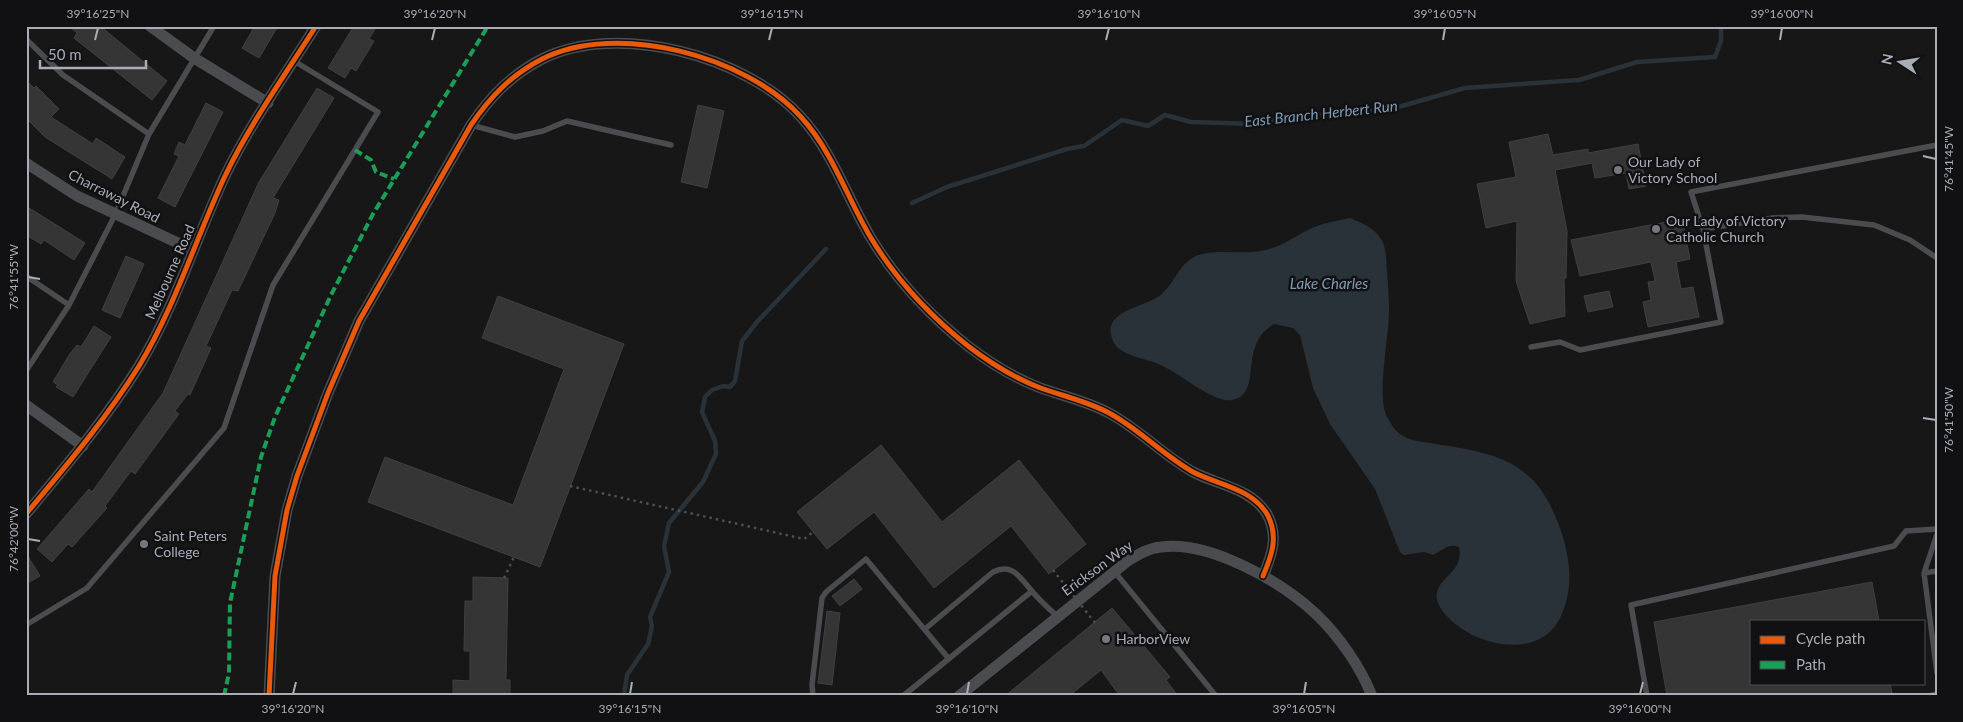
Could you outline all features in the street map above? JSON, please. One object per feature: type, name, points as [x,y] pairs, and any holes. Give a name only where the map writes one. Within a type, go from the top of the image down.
[{"type":"street","points":[[150,26],[194,58],[268,103]]},
{"type":"street","name":"Melbourne Road","points":[[26,514],[83,446],[140,364],[170,304],[192,250],[240,146],[316,26]]},
{"type":"street","points":[[269,696],[275,576],[287,510],[297,476],[328,393],[359,321],[471,124],[487,102],[504,84],[544,58],[596,43],[647,46],[702,57],[732,68],[761,83],[786,100],[817,137],[832,161],[870,236],[887,264],[904,286],[948,329],[1006,372],[1038,387],[1110,414],[1195,473],[1240,490],[1254,500],[1265,512],[1273,527],[1272,554],[1263,576]]},
{"type":"street","name":"Charraway Road","points":[[26,163],[77,196],[192,250]]},
{"type":"street","points":[[26,404],[83,446]]},
{"type":"street","name":"Erickson Way","points":[[959,696],[1114,571],[1144,551],[1176,546],[1217,556],[1263,576],[1316,614],[1354,660],[1372,696]]},
{"type":"lane","points":[[26,371],[69,305],[115,215],[149,134],[214,26]]},
{"type":"lane","points":[[26,38],[63,75],[149,134]]},
{"type":"lane","points":[[26,625],[87,588],[224,428],[273,285],[378,112],[294,61]]},
{"type":"lane","points":[[471,124],[515,137],[543,131],[567,121],[671,145]]},
{"type":"lane","points":[[1532,347],[1560,342],[1580,350],[1721,322],[1703,229],[1691,192],[1937,145]]},
{"type":"lane","points":[[1703,229],[1773,218],[1802,217],[1874,225],[1910,240],[1937,258]]},
{"type":"lane","points":[[26,276],[69,305]]},
{"type":"lane","points":[[1647,696],[1631,605],[1894,546],[1906,531],[1937,529]]},
{"type":"lane","points":[[1937,534],[1924,573],[1937,673]]},
{"type":"lane","points":[[813,696],[812,685],[822,598],[826,592],[866,559],[949,659]]},
{"type":"lane","points":[[925,629],[993,572],[1002,568],[1010,569],[1019,574],[1032,591],[1057,616]]},
{"type":"lane","points":[[1114,571],[1216,696]]},
{"type":"lane","points":[[1924,573],[1937,571]]},
{"type":"lane","points":[[903,696],[1032,591]]},
{"type":"lane","points":[[1928,696],[1937,694]]},
{"type":"path","points":[[570,486],[804,539],[813,532]]},
{"type":"path","points":[[504,578],[514,557]]},
{"type":"path","points":[[1053,570],[1096,624]]},
{"type":"water","name":"Lake Charles","points":[[1350,218],[1375,232],[1381,239],[1385,251],[1389,322],[1383,392],[1386,415],[1392,426],[1400,434],[1412,440],[1483,453],[1516,466],[1538,486],[1553,511],[1566,547],[1569,588],[1560,618],[1550,632],[1537,640],[1521,644],[1504,644],[1488,641],[1457,626],[1443,612],[1439,606],[1437,592],[1444,580],[1458,564],[1460,556],[1459,547],[1449,546],[1434,555],[1424,552],[1404,555],[1400,552],[1375,489],[1330,424],[1313,388],[1300,335],[1293,328],[1274,324],[1263,333],[1256,344],[1247,388],[1242,396],[1232,400],[1225,400],[1206,393],[1161,365],[1122,351],[1114,343],[1111,332],[1112,323],[1117,317],[1162,294],[1180,269],[1194,257],[1219,252],[1256,252],[1271,249],[1314,227]]},
{"type":"building","points":[[69,26],[100,26],[167,81],[152,100],[74,38],[77,33]]},
{"type":"building","points":[[255,26],[278,26],[259,58],[242,48]]},
{"type":"building","points":[[354,26],[377,26],[369,39],[374,41],[356,71],[351,68],[345,78],[328,68]]},
{"type":"building","points":[[26,80],[34,88],[36,86],[59,109],[51,117],[93,144],[96,138],[125,157],[112,179],[45,137],[26,118]]},
{"type":"building","points":[[317,88],[334,98],[273,198],[279,200],[275,213],[238,291],[232,290],[206,346],[211,348],[190,395],[188,394],[175,411],[179,414],[135,474],[131,471],[105,506],[107,508],[72,547],[68,544],[52,562],[37,549],[89,489],[92,492],[163,393],[259,182]]},
{"type":"building","points":[[206,103],[223,112],[175,207],[158,198],[179,156],[174,154],[179,142],[185,145]]},
{"type":"building","points":[[698,105],[724,111],[707,188],[681,182]]},
{"type":"building","points":[[1548,134],[1553,155],[1588,149],[1588,153],[1638,144],[1646,186],[1629,189],[1626,173],[1595,178],[1592,163],[1555,170],[1567,231],[1566,278],[1564,279],[1565,316],[1530,324],[1516,281],[1517,221],[1486,228],[1477,184],[1516,177],[1509,142]]},
{"type":"building","points":[[26,206],[85,243],[74,260],[44,240],[41,244],[26,235]]},
{"type":"building","points":[[1682,219],[1690,259],[1676,262],[1681,289],[1693,287],[1699,317],[1648,327],[1643,302],[1651,300],[1648,282],[1655,281],[1651,262],[1580,276],[1571,240]]},
{"type":"building","points":[[126,256],[144,264],[120,318],[102,310]]},
{"type":"building","points":[[1609,291],[1613,307],[1588,312],[1584,296]]},
{"type":"building","points":[[498,296],[624,344],[540,567],[368,502],[385,457],[513,505],[564,369],[482,338]]},
{"type":"building","points":[[94,326],[111,337],[73,397],[56,387],[58,385],[53,382],[69,355],[77,345],[81,347]]},
{"type":"building","points":[[881,445],[942,522],[1019,460],[1086,544],[1049,574],[1011,526],[934,588],[874,512],[827,549],[797,512]]},
{"type":"building","points":[[26,553],[40,576],[26,584]]},
{"type":"building","points":[[473,577],[508,578],[506,680],[510,680],[510,696],[453,696],[453,680],[470,681],[470,651],[464,651],[465,601],[473,601]]},
{"type":"building","points":[[854,579],[862,589],[840,606],[832,596]]},
{"type":"building","points":[[1872,582],[1879,620],[1750,620],[1750,684],[1890,684],[1892,693],[1878,696],[1667,696],[1654,622]]},
{"type":"building","name":"HarborView","points":[[1112,608],[1170,677],[1166,680],[1178,696],[1120,696],[1101,670],[1069,696],[1005,696]]},
{"type":"building","points":[[827,611],[840,613],[832,685],[818,683]]},
{"type":"waterway","name":"East Branch Herbert Run","points":[[912,203],[947,187],[1067,149],[1084,146],[1122,120],[1148,126],[1165,115],[1191,122],[1256,124],[1288,117],[1395,108],[1465,88],[1579,80],[1637,62],[1715,57],[1721,41],[1721,26]]},
{"type":"waterway","name":"East Branch Herbert Run","points":[[624,696],[627,675],[648,644],[652,626],[650,617],[669,572],[664,546],[669,523],[703,482],[716,454],[715,441],[702,412],[705,397],[712,390],[723,386],[730,387],[735,381],[742,341],[757,322],[826,249]]},
{"type":"marked path","points":[[224,696],[229,673],[230,603],[261,457],[275,417],[331,295],[373,214],[488,26]]},
{"type":"marked path","points":[[355,150],[371,160],[376,172],[394,179]]},
{"type":"cycle path","points":[[26,514],[71,460],[139,366],[164,320],[225,176],[257,119],[316,26]]},
{"type":"cycle path","points":[[269,696],[275,576],[287,510],[297,476],[328,393],[359,321],[471,125],[486,105],[520,72],[542,59],[572,48],[606,43],[642,45],[679,51],[715,62],[748,77],[777,95],[801,117],[822,145],[862,223],[892,269],[927,310],[968,346],[1011,374],[1029,383],[1109,413],[1193,472],[1233,488],[1252,498],[1260,505],[1267,514],[1273,530],[1273,545],[1263,576]]},
{"type":"place","name":"Our Lady of Victory School","points":[[1618,170]]},
{"type":"place","name":"Our Lady of Victory Catholic Church","points":[[1656,229]]},
{"type":"place","name":"Saint Peters College","points":[[144,544]]},
{"type":"place","name":"HarborView","points":[[1106,639]]}]
